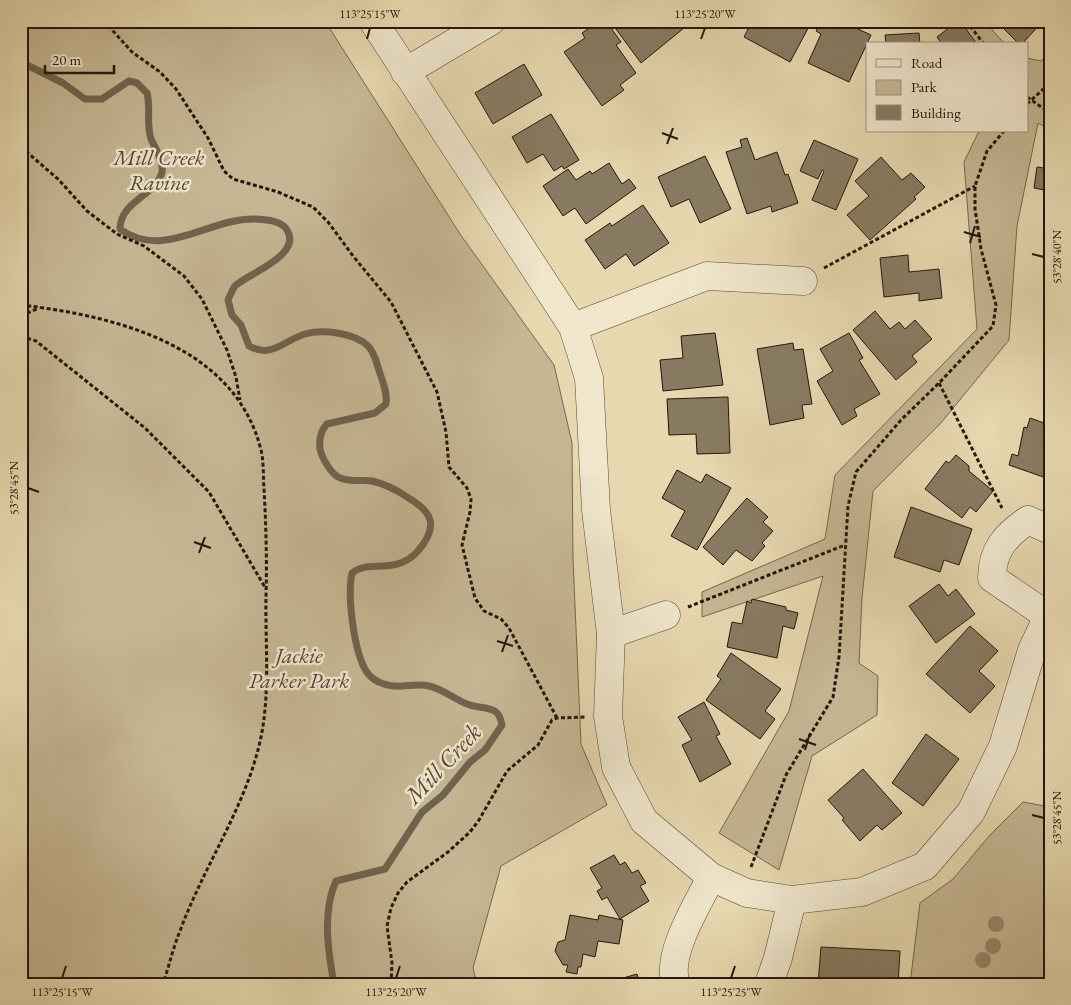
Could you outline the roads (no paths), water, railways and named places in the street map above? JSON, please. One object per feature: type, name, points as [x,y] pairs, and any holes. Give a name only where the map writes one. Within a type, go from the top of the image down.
[{"type":"street","points":[[373,21],[573,327],[589,378],[596,510],[611,634],[608,716],[616,767],[644,821],[711,877],[748,893],[792,900],[862,892],[925,866],[970,812],[1003,746],[1032,650],[1049,614],[992,578],[992,563],[1002,541],[1013,530],[1028,520],[1050,530]]},
{"type":"street","points":[[405,72],[491,21]]},
{"type":"street","points":[[573,327],[706,276],[803,281]]},
{"type":"street","points":[[611,634],[666,615]]},
{"type":"street","points":[[676,984],[672,974],[682,935],[711,877]]},
{"type":"street","points":[[769,984],[778,958],[792,900]]},
{"type":"waterway","name":"Mill Creek","points":[[21,62],[63,83],[85,99],[102,99],[129,81],[137,83],[147,93],[151,139],[160,159],[162,172],[153,187],[126,212],[120,229],[137,238],[153,241],[187,235],[239,220],[273,221],[281,224],[287,230],[290,239],[287,248],[281,256],[235,286],[228,300],[232,315],[241,325],[249,346],[257,349],[271,349],[305,334],[321,332],[347,335],[368,346],[374,356],[384,385],[386,404],[375,413],[327,424],[321,435],[321,453],[329,468],[338,477],[346,480],[372,481],[391,487],[423,508],[430,520],[431,527],[425,542],[409,559],[391,565],[366,567],[352,573],[351,609],[355,637],[362,662],[366,671],[376,681],[390,686],[423,685],[434,688],[473,706],[493,710],[501,719],[502,725],[485,750],[470,762],[443,795],[422,812],[385,869],[336,881],[329,906],[328,919],[328,945],[334,984]]},
{"type":"park label","name":"Mill Creek Ravine","points":[[159,170]]},
{"type":"park label","name":"Jackie Parker Park","points":[[299,668]]}]
